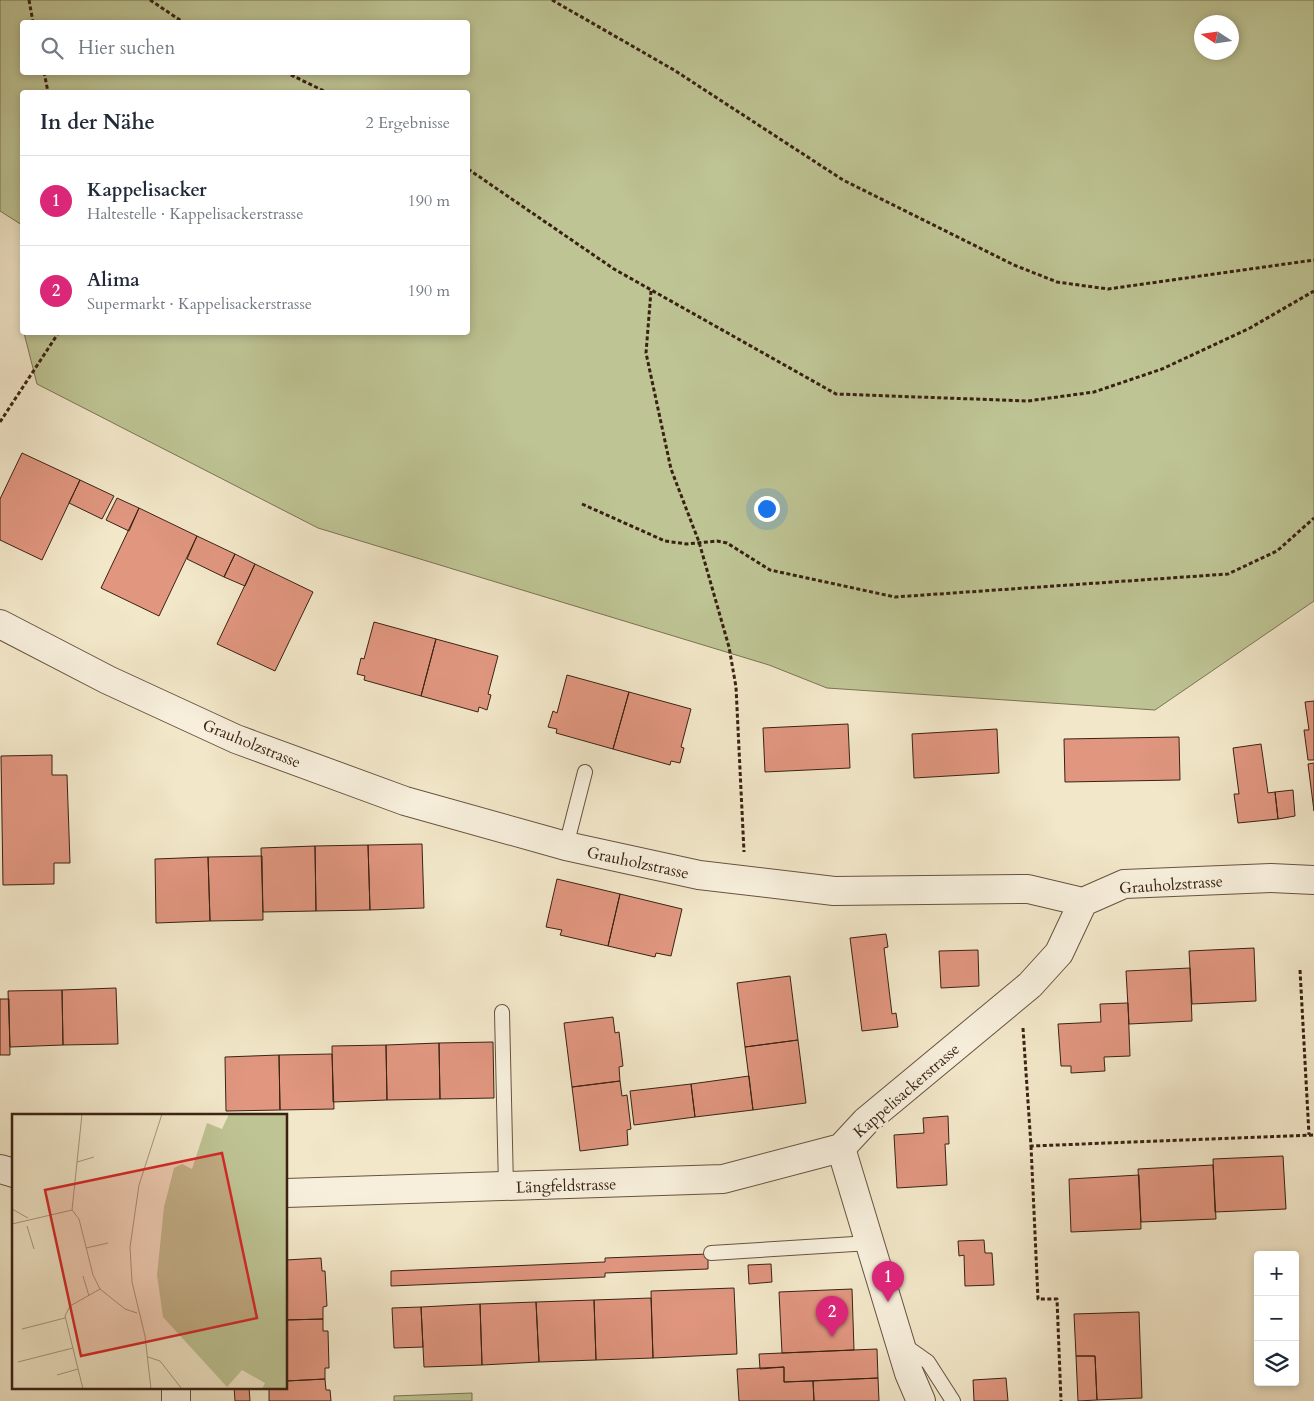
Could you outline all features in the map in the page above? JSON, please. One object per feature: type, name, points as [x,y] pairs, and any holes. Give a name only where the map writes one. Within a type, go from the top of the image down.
[{"type":"street","name":"Grauholzstrasse","points":[[0,624],[108,680],[236,739],[405,801],[566,846],[699,875],[745,882],[834,891],[1028,889],[1083,902],[1124,884],[1271,878],[1314,880]]},
{"type":"street","name":"Kappelisackerstrasse","points":[[921,1401],[900,1342],[841,1148],[866,1122],[1020,993],[1059,953],[1083,902]]},
{"type":"street","name":"Längfeldstrasse","points":[[288,1193],[723,1179],[841,1148]]},
{"type":"street","points":[[176,1388],[176,1401]]},
{"type":"lane","points":[[566,846],[584,772]]},
{"type":"lane","points":[[502,1012],[506,1187]]},
{"type":"lane","points":[[711,1252],[870,1243]]},
{"type":"lane","points":[[900,1342],[928,1362],[953,1401]]},
{"type":"path","points":[[30,0],[33,20]]},
{"type":"path","points":[[150,0],[180,20]]},
{"type":"path","points":[[552,0],[674,70],[843,180],[1014,265],[1057,282],[1108,289],[1314,260]]},
{"type":"path","points":[[45,75],[48,90]]},
{"type":"path","points":[[291,75],[322,90]]},
{"type":"path","points":[[470,170],[614,269],[836,394],[1028,401],[1094,392],[1162,369],[1250,328],[1314,291]]},
{"type":"path","points":[[651,291],[646,353],[671,469],[700,542],[732,663],[736,687],[745,882]]},
{"type":"path","points":[[0,422],[57,335]]},
{"type":"path","points":[[582,504],[665,541],[687,544],[717,541],[727,543],[770,570],[895,597],[1228,574],[1277,551],[1314,518]]},
{"type":"path","points":[[1300,970],[1309,1135]]},
{"type":"path","points":[[1020,993],[1031,1146],[1038,1299],[1057,1299],[1061,1401]]},
{"type":"path","points":[[1031,1146],[1314,1135]]},
{"type":"green space","points":[[0,0],[1314,0],[1314,601],[1155,710],[827,688],[769,665],[318,528],[37,384],[25,335],[470,335],[470,90],[20,90],[20,224],[0,211]]},
{"type":"green space","points":[[472,1393],[472,1401],[394,1401],[394,1396]]},
{"type":"building","points":[[22,453],[80,480],[42,560],[0,540],[0,499]]},
{"type":"building","points":[[80,480],[114,496],[102,519],[69,503]]},
{"type":"building","points":[[117,498],[139,508],[129,531],[106,520]]},
{"type":"building","points":[[139,508],[197,536],[159,616],[101,588]]},
{"type":"building","points":[[197,536],[235,554],[224,577],[187,559]]},
{"type":"building","points":[[235,554],[255,564],[245,586],[224,577]]},
{"type":"building","points":[[255,564],[313,592],[275,671],[217,644]]},
{"type":"building","points":[[374,622],[436,639],[421,696],[364,680],[365,676],[357,674],[361,658],[364,659]]},
{"type":"building","points":[[436,639],[498,656],[488,694],[491,695],[487,710],[479,707],[478,712],[421,696]]},
{"type":"building","points":[[567,675],[629,692],[613,749],[556,733],[557,729],[548,727],[553,711],[557,713]]},
{"type":"building","points":[[629,692],[691,709],[681,747],[684,748],[680,763],[671,761],[670,765],[613,749]]},
{"type":"building","points":[[1314,701],[1314,760],[1308,760],[1304,730],[1309,730],[1305,702]]},
{"type":"building","points":[[848,724],[850,768],[765,772],[763,728]]},
{"type":"building","points":[[997,729],[999,773],[914,778],[912,734]]},
{"type":"building","points":[[1179,737],[1180,780],[1065,782],[1064,739]]},
{"type":"building","points":[[1261,744],[1268,793],[1275,792],[1278,819],[1238,823],[1234,794],[1239,794],[1233,748]]},
{"type":"building","points":[[52,755],[52,775],[67,775],[70,863],[54,863],[54,884],[3,885],[1,756]]},
{"type":"building","points":[[1314,763],[1314,811],[1308,764]]},
{"type":"building","points":[[1293,790],[1295,816],[1278,819],[1275,792]]},
{"type":"building","points":[[422,844],[424,908],[370,910],[368,845]]},
{"type":"building","points":[[368,845],[370,910],[316,911],[315,846]]},
{"type":"building","points":[[315,846],[316,911],[263,912],[261,848]]},
{"type":"building","points":[[262,856],[263,920],[210,921],[208,857]]},
{"type":"building","points":[[208,857],[210,921],[156,923],[155,859]]},
{"type":"building","points":[[557,879],[620,894],[608,946],[560,935],[562,930],[546,927]]},
{"type":"building","points":[[620,894],[682,909],[671,956],[656,953],[655,957],[608,946]]},
{"type":"building","points":[[886,934],[888,947],[884,948],[892,1014],[896,1013],[898,1027],[862,1031],[850,938]]},
{"type":"building","points":[[1254,948],[1256,1001],[1192,1004],[1189,951]]},
{"type":"building","points":[[978,950],[979,986],[941,988],[939,951]]},
{"type":"building","points":[[1190,968],[1192,1021],[1129,1024],[1126,971]]},
{"type":"building","points":[[790,976],[798,1040],[745,1047],[737,983]]},
{"type":"building","points":[[116,988],[118,1044],[63,1045],[62,990]]},
{"type":"building","points":[[62,990],[63,1045],[10,1047],[8,991]]},
{"type":"building","points":[[0,999],[9,999],[10,1055],[0,1055]]},
{"type":"building","points":[[1128,1003],[1130,1056],[1104,1057],[1105,1071],[1071,1073],[1071,1066],[1061,1066],[1058,1024],[1101,1022],[1100,1004]]},
{"type":"building","points":[[613,1017],[615,1033],[619,1032],[623,1066],[619,1067],[620,1081],[572,1087],[564,1023]]},
{"type":"building","points":[[798,1040],[806,1103],[753,1110],[745,1047]]},
{"type":"building","points":[[493,1042],[494,1098],[440,1099],[439,1043]]},
{"type":"building","points":[[439,1043],[440,1099],[387,1100],[386,1045]]},
{"type":"building","points":[[386,1045],[387,1100],[333,1102],[332,1046]]},
{"type":"building","points":[[332,1054],[334,1109],[280,1110],[279,1055]]},
{"type":"building","points":[[279,1055],[280,1110],[226,1111],[225,1057]]},
{"type":"building","points":[[749,1076],[753,1110],[695,1117],[691,1084]]},
{"type":"building","points":[[620,1081],[622,1096],[627,1095],[631,1129],[627,1130],[628,1145],[580,1151],[572,1087]]},
{"type":"building","points":[[691,1084],[695,1117],[634,1125],[630,1091]]},
{"type":"building","points":[[948,1116],[949,1144],[945,1144],[947,1185],[897,1188],[894,1135],[924,1133],[923,1118]]},
{"type":"building","points":[[1283,1156],[1286,1209],[1215,1212],[1213,1159]]},
{"type":"building","points":[[1213,1165],[1216,1219],[1141,1222],[1138,1169]]},
{"type":"building","points":[[1139,1175],[1141,1229],[1071,1232],[1069,1179]]},
{"type":"building","points":[[984,1240],[985,1253],[992,1253],[994,1285],[965,1286],[964,1255],[959,1256],[958,1241]]},
{"type":"building","points":[[708,1254],[708,1269],[605,1273],[605,1277],[391,1286],[391,1271],[605,1262],[605,1258]]},
{"type":"building","points":[[321,1258],[322,1271],[325,1271],[327,1306],[323,1307],[323,1319],[288,1320],[288,1260]]},
{"type":"building","points":[[771,1264],[772,1282],[749,1284],[748,1265]]},
{"type":"building","points":[[734,1288],[737,1354],[653,1358],[651,1291]]},
{"type":"building","points":[[852,1289],[854,1350],[782,1353],[779,1292]]},
{"type":"building","points":[[651,1298],[653,1358],[596,1360],[594,1300]]},
{"type":"building","points":[[594,1300],[596,1360],[539,1362],[536,1302]]},
{"type":"building","points":[[536,1302],[539,1362],[482,1365],[480,1304]]},
{"type":"building","points":[[480,1304],[482,1365],[424,1367],[421,1307]]},
{"type":"building","points":[[421,1307],[423,1347],[394,1348],[392,1308]]},
{"type":"building","points":[[1139,1312],[1142,1398],[1097,1400],[1095,1356],[1076,1356],[1074,1314]]},
{"type":"building","points":[[323,1319],[323,1331],[328,1331],[329,1368],[325,1368],[325,1379],[288,1381],[288,1320]]},
{"type":"building","points":[[877,1349],[878,1378],[784,1382],[784,1367],[760,1369],[759,1354]]},
{"type":"building","points":[[1076,1356],[1095,1356],[1097,1400],[1078,1401]]},
{"type":"building","points":[[784,1367],[784,1382],[813,1381],[814,1401],[739,1401],[737,1369]]},
{"type":"building","points":[[878,1378],[879,1401],[814,1401],[813,1381]]},
{"type":"building","points":[[1006,1378],[1008,1401],[974,1401],[973,1380]]},
{"type":"building","points":[[325,1379],[326,1390],[330,1390],[331,1401],[269,1401],[269,1388],[288,1388],[288,1381]]},
{"type":"building","points":[[234,1388],[249,1388],[250,1401],[235,1401]]},
{"type":"place","name":"Kappelisacker","points":[[888,1302]]},
{"type":"place","name":"Alima","points":[[832,1337]]}]
